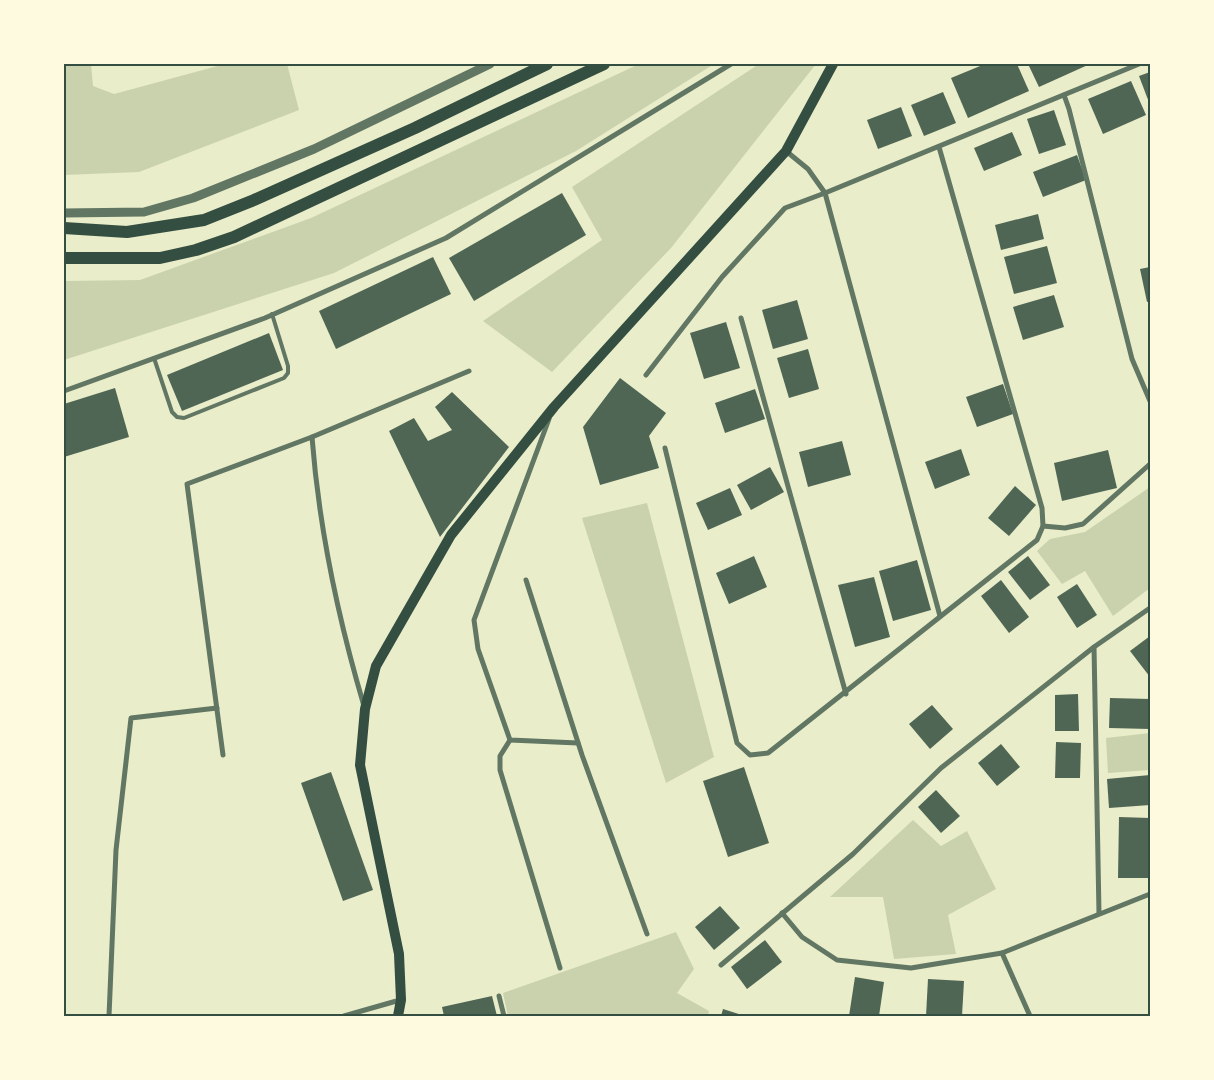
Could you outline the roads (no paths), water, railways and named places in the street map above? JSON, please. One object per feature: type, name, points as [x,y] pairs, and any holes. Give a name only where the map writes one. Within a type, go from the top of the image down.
[{"type":"highway","points":[[64,228],[127,232],[204,220],[254,200],[415,128],[547,64]]},
{"type":"highway","points":[[64,258],[160,258],[196,250],[234,237],[604,64]]},
{"type":"main road","points":[[398,1016],[401,1000],[399,954],[360,765],[365,709],[376,666],[451,535],[554,407],[786,151],[833,64]]},
{"type":"street","points":[[64,213],[144,212],[193,198],[314,149],[490,64]]},
{"type":"street","points":[[64,391],[272,314],[446,238],[731,64]]},
{"type":"street","points":[[646,375],[722,277],[785,208],[826,193],[1139,64]]},
{"type":"street","points":[[1064,95],[1132,360],[1150,401]]},
{"type":"street","points":[[665,448],[737,743],[750,755],[768,754],[846,694],[940,616],[1037,540],[1043,526],[1042,508],[939,147]]},
{"type":"street","points":[[786,151],[808,169],[826,193],[940,616]]},
{"type":"street","points":[[741,318],[846,694]]},
{"type":"street","points":[[223,755],[187,484],[312,437],[469,371]]},
{"type":"street","points":[[510,740],[478,649],[474,620],[554,407]]},
{"type":"street","points":[[312,437],[315,485],[344,641],[365,709]]},
{"type":"street","points":[[1043,526],[1065,528],[1083,524],[1150,464]]},
{"type":"street","points":[[526,580],[578,743],[647,934]]},
{"type":"street","points":[[721,964],[853,854],[942,768],[1094,647],[1150,608]]},
{"type":"street","points":[[1094,647],[1099,913]]},
{"type":"street","points":[[109,1016],[116,850],[131,718],[217,708]]},
{"type":"street","points":[[510,740],[578,743]]},
{"type":"street","points":[[510,740],[500,756],[500,770],[560,968]]},
{"type":"street","points":[[782,913],[802,937],[837,960],[911,968],[1002,953],[1150,894]]},
{"type":"street","points":[[1002,953],[1030,1016]]},
{"type":"street","points":[[499,996],[504,1016]]},
{"type":"street","points":[[344,1016],[401,1000]]},
{"type":"lane","points":[[154,358],[172,412],[177,417],[184,418],[284,378],[288,373],[288,366],[272,314]]}]
